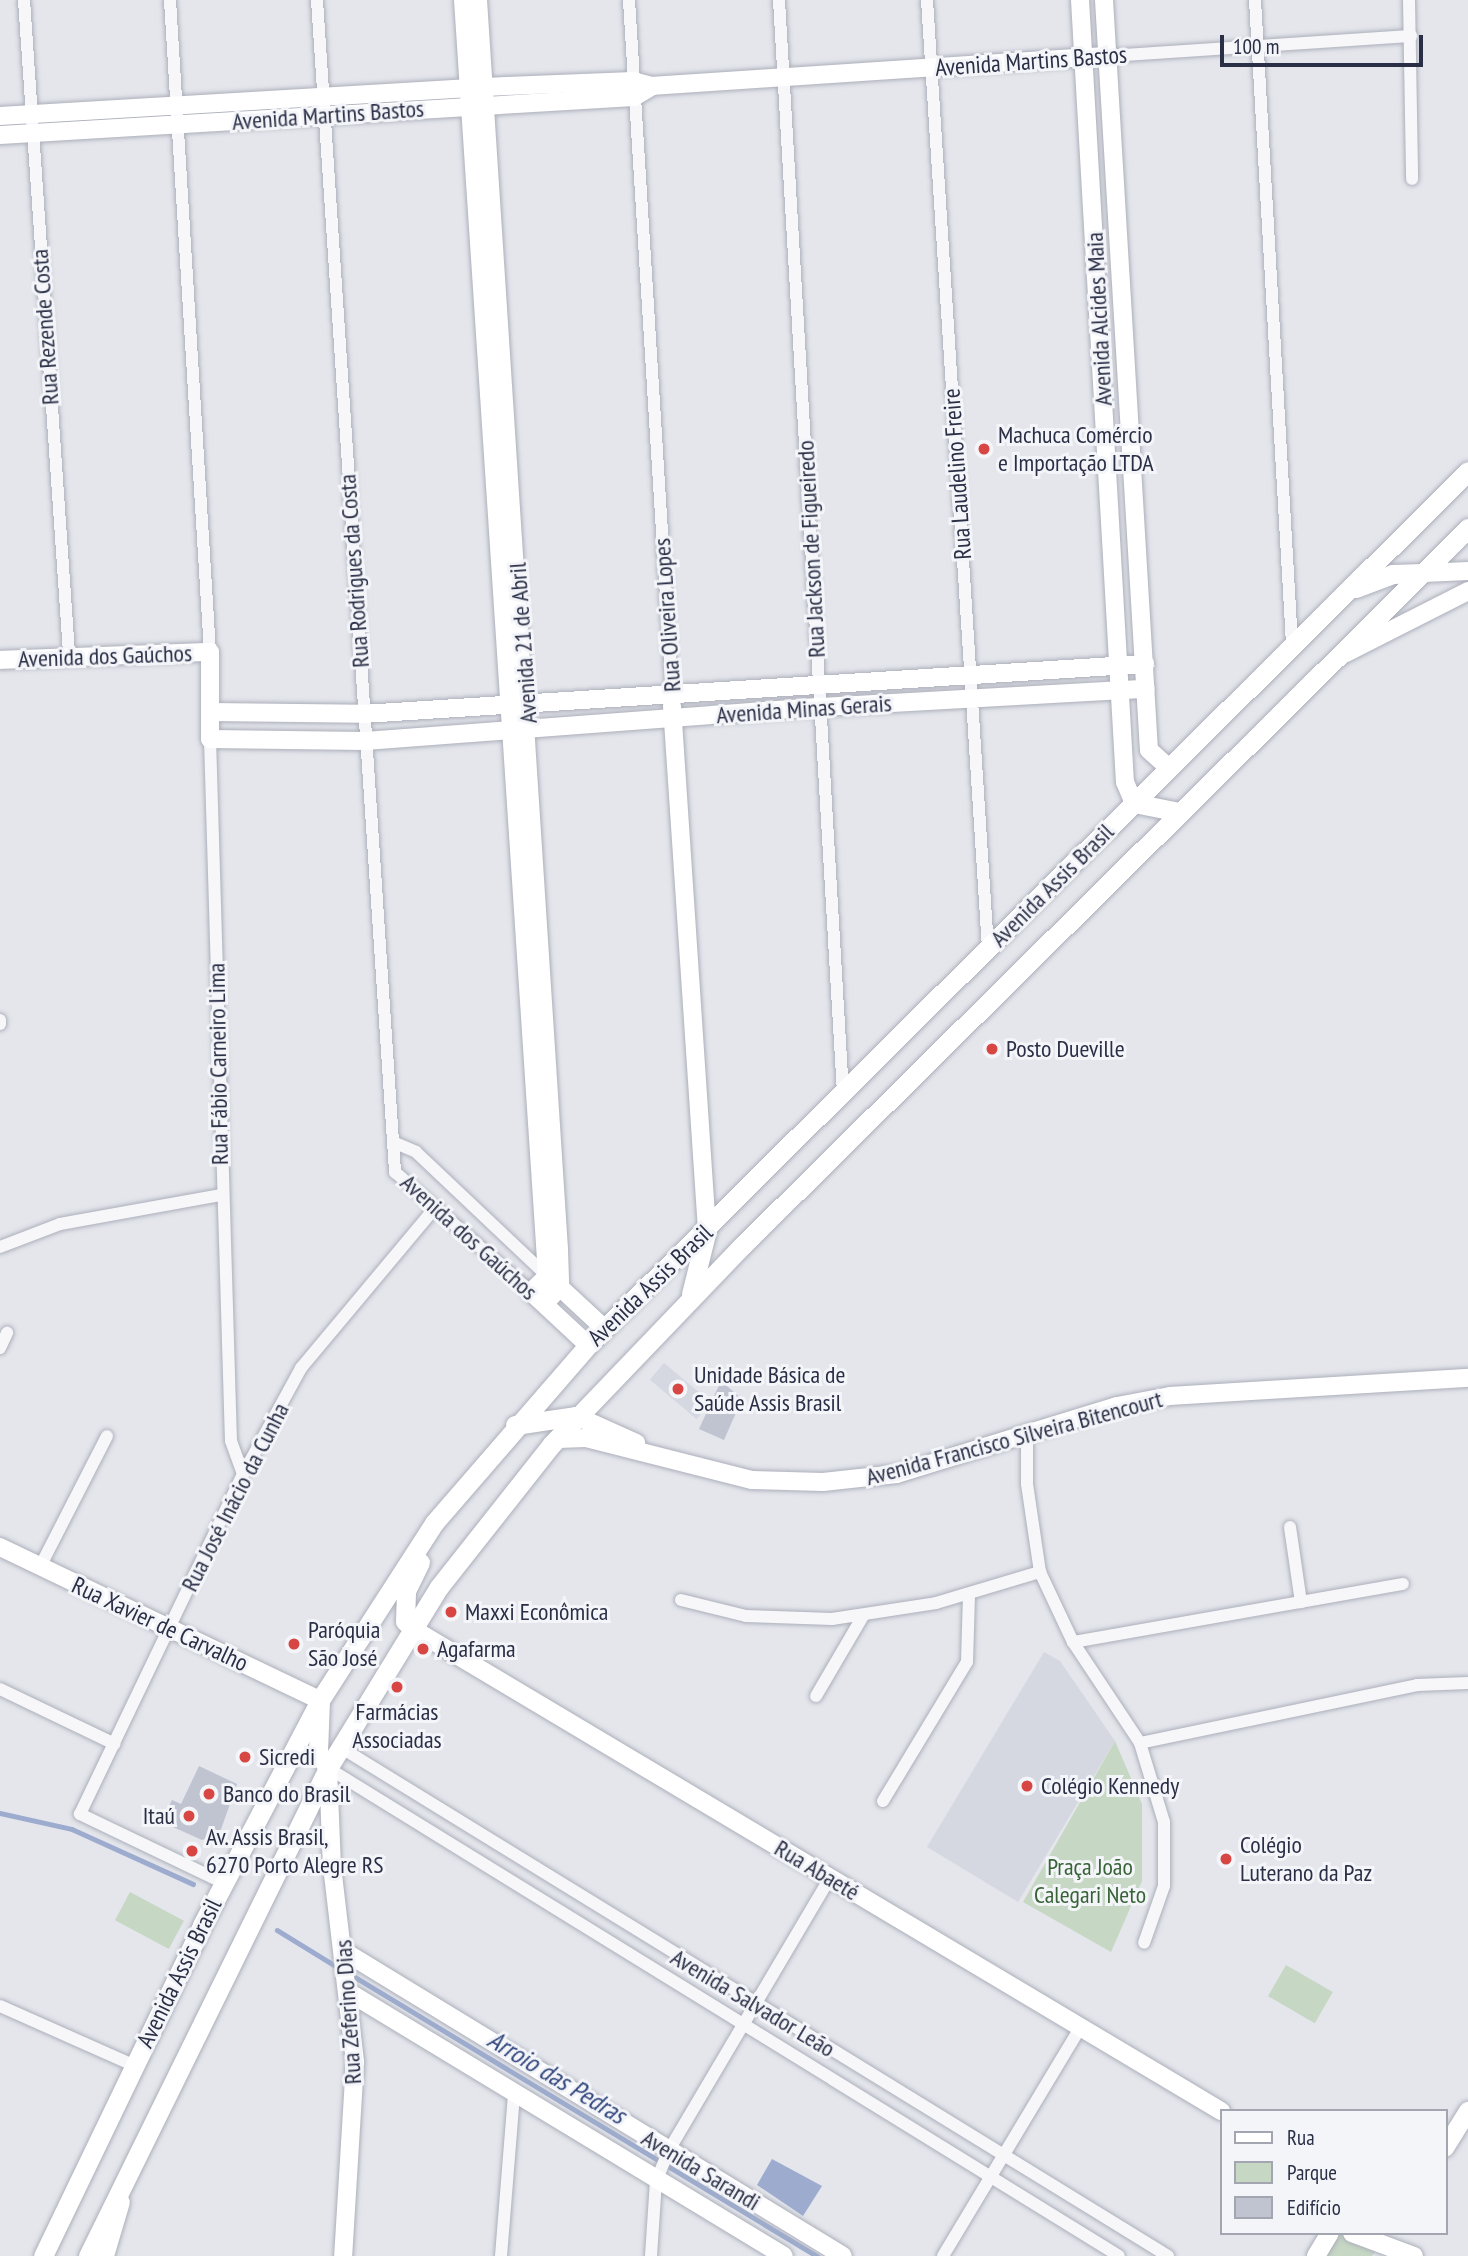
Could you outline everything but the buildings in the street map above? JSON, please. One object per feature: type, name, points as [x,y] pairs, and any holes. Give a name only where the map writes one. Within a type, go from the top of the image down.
[{"type":"main road","name":"Avenida Assis Brasil","points":[[43,2256],[133,2065],[224,1882],[320,1700],[357,1634],[434,1523],[514,1424],[588,1345],[844,1098],[1168,767],[1468,471]]},
{"type":"main road","name":"Avenida Assis Brasil","points":[[88,2256],[340,1747],[412,1629],[557,1438],[690,1299],[1468,528]]},
{"type":"main road","points":[[1347,592],[1392,574],[1423,573]]},
{"type":"main road","points":[[1134,803],[1179,812]]},
{"type":"main road","points":[[690,1299],[707,1230]]},
{"type":"main road","points":[[514,1424],[576,1416]]},
{"type":"main road","points":[[412,1629],[405,1620],[406,1591],[431,1545],[434,1523]]},
{"type":"main road","points":[[320,1700],[318,1753],[328,1768]]},
{"type":"street","name":"Rua Rezende Costa","points":[[24,0],[69,654]]},
{"type":"street","points":[[170,0],[210,652]]},
{"type":"street","name":"Rua Rodrigues da Costa","points":[[317,0],[393,1142]]},
{"type":"street","name":"Avenida 21 de Abril","points":[[463,0],[476,96],[528,727],[533,923],[553,1281]]},
{"type":"street","name":"Avenida 21 de Abril","points":[[476,96],[478,0]]},
{"type":"street","name":"Rua Oliveira Lopes","points":[[629,0],[707,1230]]},
{"type":"street","name":"Rua Jackson de Figueiredo","points":[[779,0],[844,1098]]},
{"type":"street","name":"Rua Laudelino Freire","points":[[927,0],[988,948]]},
{"type":"street","name":"Avenida Alcides Maia","points":[[1080,0],[1125,782],[1134,803]]},
{"type":"street","name":"Avenida Alcides Maia","points":[[1104,0],[1149,750],[1168,767]]},
{"type":"street","points":[[1255,0],[1292,644]]},
{"type":"street","points":[[1409,0],[1412,179]]},
{"type":"street","name":"Avenida Martins Bastos","points":[[0,135],[178,116],[323,96],[476,96],[634,89],[1410,36]]},
{"type":"street","name":"Avenida Martins Bastos","points":[[0,116],[324,115],[476,96]]},
{"type":"street","name":"Avenida 21 de Abril","points":[[499,398],[506,705],[533,923]]},
{"type":"street","points":[[1423,573],[1468,571]]},
{"type":"street","points":[[1333,659],[1468,591]]},
{"type":"street","name":"Avenida dos Gaúchos","points":[[0,660],[69,654],[210,652]]},
{"type":"street","name":"Rua Fábio Carneiro Lima","points":[[210,652],[221,1195],[231,1441],[243,1474]]},
{"type":"street","name":"Avenida Minas Gerais","points":[[210,712],[363,714],[819,682],[1145,664]]},
{"type":"street","name":"Avenida Minas Gerais","points":[[210,739],[365,741],[821,707],[1146,690]]},
{"type":"street","name":"Avenida dos Gaúchos","points":[[393,1142],[399,1180],[435,1208],[588,1345]]},
{"type":"street","name":"Avenida dos Gaúchos","points":[[393,1142],[416,1152],[605,1329]]},
{"type":"street","points":[[0,1247],[60,1224],[221,1195]]},
{"type":"street","name":"Rua José Inácio da Cunha","points":[[224,1882],[80,1814],[243,1474],[301,1368],[435,1208]]},
{"type":"street","points":[[537,1298],[553,1281]]},
{"type":"street","points":[[0,1348],[7,1333]]},
{"type":"street","name":"Avenida Francisco Silveira Bitencourt","points":[[557,1438],[586,1438],[687,1466],[752,1480],[860,1479],[897,1474],[1027,1432],[1170,1396],[1468,1378]]},
{"type":"street","name":"Avenida Francisco Silveira Bitencourt","points":[[576,1416],[687,1466]]},
{"type":"street","points":[[1027,1432],[1030,1511],[1040,1573],[1073,1642],[1140,1743],[1161,1808],[1167,1853],[1160,1902],[1144,1943]]},
{"type":"street","points":[[40,1567],[107,1436]]},
{"type":"street","points":[[1290,1527],[1301,1602]]},
{"type":"street","name":"Rua Xavier de Carvalho","points":[[0,1547],[320,1700]]},
{"type":"street","points":[[681,1600],[746,1616],[863,1616],[970,1594],[1040,1573]]},
{"type":"street","points":[[1073,1642],[1404,1584]]},
{"type":"street","points":[[883,1801],[967,1662],[970,1594]]},
{"type":"street","points":[[816,1696],[863,1616]]},
{"type":"street","name":"Rua Abaeté","points":[[412,1629],[1220,2110]]},
{"type":"street","points":[[1140,1743],[1417,1685],[1468,1683]]},
{"type":"street","points":[[0,1689],[114,1744]]},
{"type":"street","name":"Avenida Salvador Leão","points":[[340,1747],[527,1865],[1168,2256]]},
{"type":"street","name":"Avenida Salvador Leão","points":[[328,1768],[742,2027],[1119,2256]]},
{"type":"street","name":"Rua Zeferino Dias","points":[[328,1768],[332,1866],[349,1988],[353,2133],[343,2256]]},
{"type":"street","points":[[515,1886],[527,1865]]},
{"type":"street","points":[[651,2256],[658,2177],[667,2155],[830,1878]]},
{"type":"street","name":"Avenida Sarandi","points":[[345,1957],[667,2155],[843,2256]]},
{"type":"street","name":"Avenida Sarandi","points":[[349,1988],[514,2096],[658,2177],[784,2256]]},
{"type":"street","points":[[0,2006],[133,2065]]},
{"type":"street","points":[[943,2256],[1082,2026]]},
{"type":"street","points":[[501,2256],[514,2096]]},
{"type":"street","points":[[1447,2145],[1468,2111]]},
{"type":"street","name":"Avenida Assis Brasil","points":[[105,2256],[132,2166]]},
{"type":"street","points":[[1315,2256],[1329,2235]]},
{"type":"street","points":[[1355,2235],[1363,2241],[1387,2244],[1414,2256]]},
{"type":"shaded area","name":"Unidade Básica de Saúde Assis Brasil","points":[[664,1363],[711,1402],[697,1419],[650,1380]]},
{"type":"shaded area","name":"Colégio Kennedy","points":[[1044,1652],[1060,1661],[1115,1741],[1018,1902],[927,1847]]},
{"type":"green space","name":"Praça João Calegari Neto","points":[[1115,1741],[1142,1804],[1142,1881],[1111,1952],[1023,1902]]},
{"type":"green space","points":[[130,1892],[184,1921],[169,1949],[115,1920]]},
{"type":"green space","points":[[1286,1965],[1333,1992],[1315,2023],[1268,1996]]},
{"type":"green space","points":[[1335,2235],[1347,2235],[1361,2246],[1377,2249],[1372,2256],[1321,2256]]},
{"type":"water","points":[[772,2159],[822,2186],[803,2216],[757,2185]]},
{"type":"waterway","name":"Arroio das Pedras","points":[[0,1813],[72,1829],[193,1884]]},
{"type":"waterway","name":"Arroio das Pedras","points":[[277,1930],[339,1968]]},
{"type":"waterway","name":"Arroio das Pedras","points":[[350,1974],[817,2256]]},
{"type":"place","name":"Machuca Comércio e Importação LTDA","points":[[984,449]]},
{"type":"place","name":"Posto Dueville","points":[[992,1049]]},
{"type":"place","name":"Unidade Básica de Saúde Assis Brasil","points":[[678,1389]]},
{"type":"place","name":"Maxxi Econômica","points":[[451,1612]]},
{"type":"place","name":"Paróquia São José","points":[[294,1644]]},
{"type":"place","name":"Agafarma","points":[[423,1649]]},
{"type":"place","name":"Farmácias Associadas","points":[[397,1687]]},
{"type":"place","name":"Sicredi","points":[[245,1757]]},
{"type":"place","name":"Colégio Kennedy","points":[[1027,1786]]},
{"type":"place","name":"Banco do Brasil","points":[[209,1794]]},
{"type":"place","name":"Itaú","points":[[189,1816]]},
{"type":"place","name":"Av. Assis Brasil, 6270 Porto Alegre RS","points":[[192,1851]]},
{"type":"place","name":"Colégio Luterano da Paz","points":[[1226,1859]]}]
